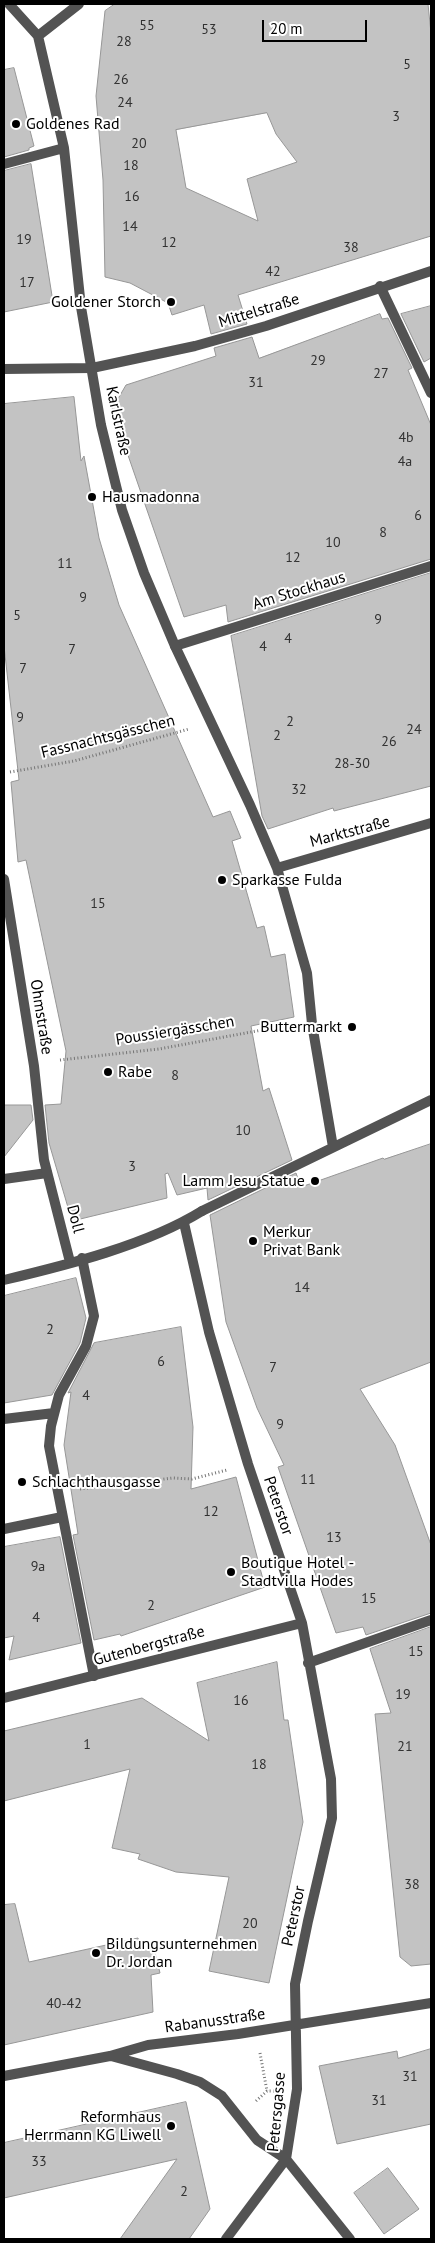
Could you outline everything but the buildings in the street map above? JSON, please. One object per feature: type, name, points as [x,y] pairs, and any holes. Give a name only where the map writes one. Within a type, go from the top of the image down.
[{"type":"street","name":"Karlstraße","points":[[9,4],[38,36],[64,148],[81,307],[101,425],[122,510],[144,573],[175,646],[277,868]]},
{"type":"street","points":[[38,36],[79,4]]},
{"type":"street","points":[[4,164],[64,148]]},
{"type":"street","name":"Mittelstraße","points":[[4,368],[92,368],[195,346],[248,331],[380,286],[431,271]]},
{"type":"street","points":[[380,286],[431,393]]},
{"type":"street","name":"Am Stockhaus","points":[[175,646],[431,566]]},
{"type":"street","name":"Marktstraße","points":[[277,868],[431,823]]},
{"type":"street","points":[[277,868],[307,973],[312,1024],[333,1147]]},
{"type":"street","name":"Ohmstraße","points":[[4,880],[34,1066],[44,1160]]},
{"type":"street","points":[[4,1280],[141,1240],[184,1223],[202,1211],[431,1100]]},
{"type":"street","name":"Doll","points":[[44,1160],[70,1262]]},
{"type":"street","points":[[4,1179],[47,1173]]},
{"type":"street","name":"Peterstor","points":[[184,1223],[208,1332],[248,1464],[302,1623],[331,1779],[332,1818],[295,1984],[294,2026]]},
{"type":"street","points":[[82,1258],[94,1316],[86,1346],[59,1395],[49,1446],[94,1676]]},
{"type":"street","points":[[4,1419],[54,1413]]},
{"type":"street","points":[[4,1529],[62,1517]]},
{"type":"street","points":[[308,1663],[431,1620]]},
{"type":"street","name":"Gutenbergstraße","points":[[4,1698],[302,1623]]},
{"type":"street","name":"Rabanusstraße","points":[[4,2076],[110,2056],[148,2045],[294,2026],[431,2003]]},
{"type":"street","name":"Petersgasse","points":[[294,2026],[296,2089],[286,2160],[350,2239]]},
{"type":"street","points":[[110,2056],[178,2074],[200,2082],[222,2096],[257,2140],[286,2160],[226,2239]]},
{"type":"path","name":"Fassnachtsgässchen","points":[[10,772],[82,759],[135,746],[212,723]]},
{"type":"path","name":"Poussiergässchen","points":[[60,1060],[159,1049],[294,1024]]},
{"type":"path","points":[[57,1493],[130,1482],[173,1478],[192,1479],[230,1469]]},
{"type":"path","points":[[252,2105],[267,2091],[260,2050]]},
{"type":"place","name":"Goldenes Rad","points":[[16,124]]},
{"type":"place","name":"Goldener Storch","points":[[171,302]]},
{"type":"place","name":"Hausmadonna","points":[[92,497]]},
{"type":"place","name":"Sparkasse Fulda","points":[[222,880]]},
{"type":"place","name":"Buttermarkt","points":[[352,1027]]},
{"type":"place","name":"Rabe","points":[[108,1072]]},
{"type":"place","name":"Lamm Jesu Statue","points":[[315,1181]]},
{"type":"place","name":"Merkur Privat Bank","points":[[253,1241]]},
{"type":"place","name":"Schlachthausgasse","points":[[22,1482]]},
{"type":"place","name":"Boutique Hotel - Stadtvilla Hodes","points":[[231,1572]]},
{"type":"place","name":"Bildungsunternehmen Dr. Jordan","points":[[96,1953]]},
{"type":"place","name":"Reformhaus Herrmann KG Liwell","points":[[171,2126]]}]
